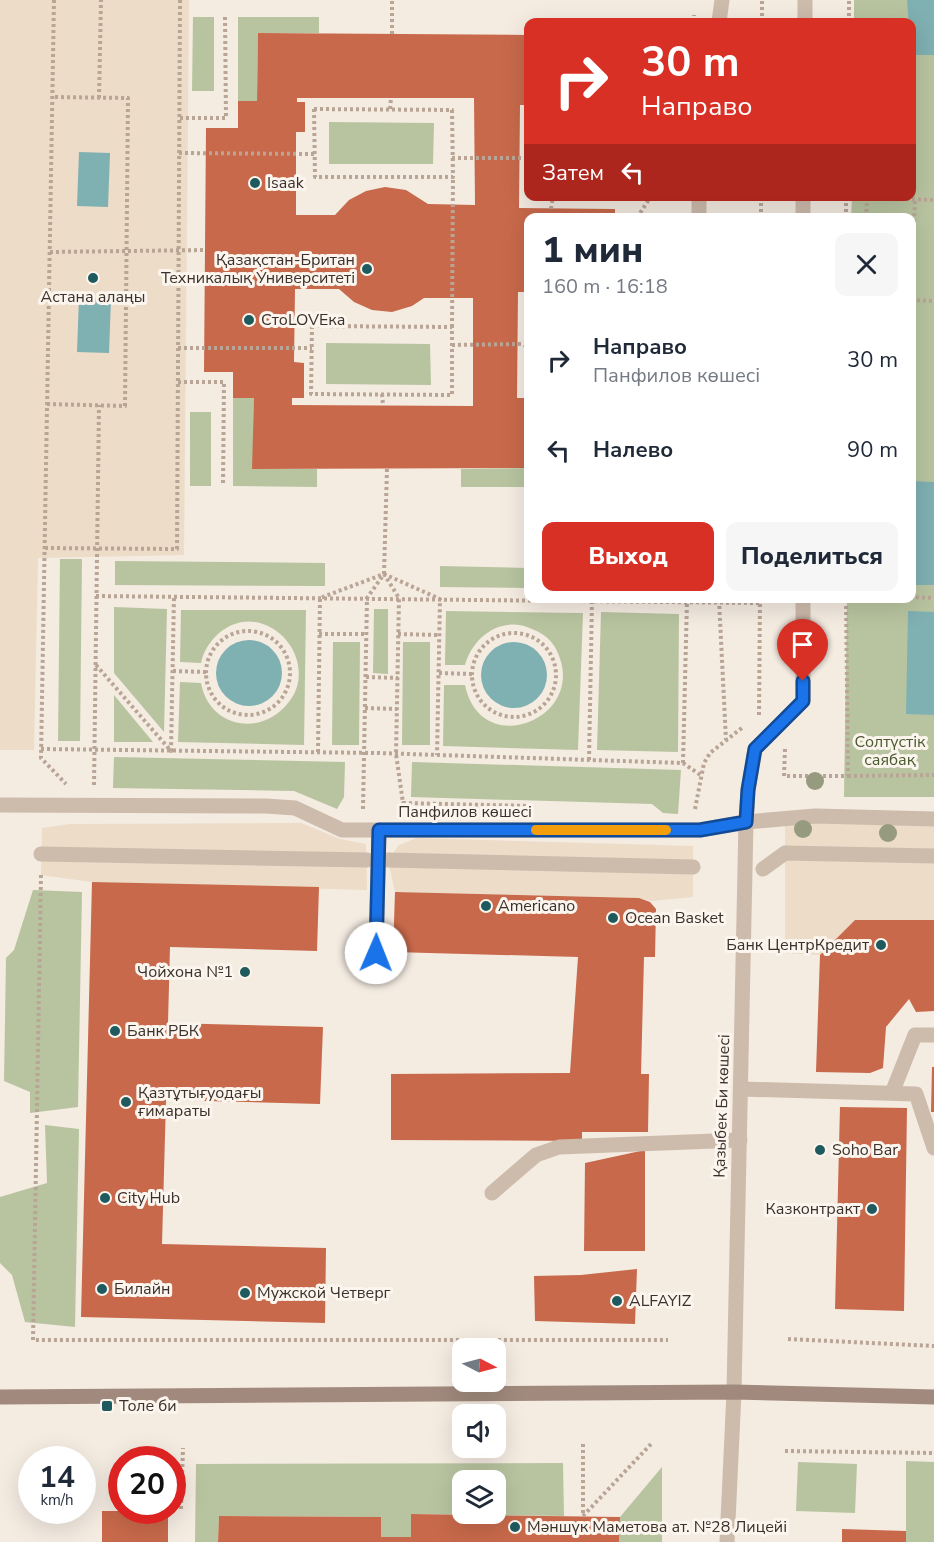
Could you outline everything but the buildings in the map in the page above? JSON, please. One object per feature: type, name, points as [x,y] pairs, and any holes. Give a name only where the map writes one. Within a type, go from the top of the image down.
[{"type":"main road","points":[[0,1397],[734,1392],[934,1397]]},
{"type":"street","points":[[720,18],[722,0]]},
{"type":"street","points":[[805,0],[805,18]]},
{"type":"street","name":"Қазыбек Би көшесі","points":[[734,1392],[733,1340],[740,1140],[746,822],[750,775],[755,749],[803,701],[803,603]]},
{"type":"street","name":"Панфилов көшесі","points":[[0,805],[295,808],[342,830],[700,830],[746,822],[815,816],[934,819]]},
{"type":"street","points":[[376,953],[379,830]]},
{"type":"street","points":[[763,869],[784,853],[934,856]]},
{"type":"street","points":[[41,854],[367,860]]},
{"type":"street","points":[[388,860],[693,867]]},
{"type":"street","points":[[892,1093],[915,1035],[934,1035]]},
{"type":"street","points":[[741,1089],[916,1094],[934,1148]]},
{"type":"street","points":[[492,1193],[536,1155],[559,1147],[740,1140]]},
{"type":"street","points":[[727,1542],[734,1392]]},
{"type":"path","points":[[54,0],[41,758],[71,789]]},
{"type":"path","points":[[99,98],[100,0]]},
{"type":"path","points":[[45,548],[177,549],[180,0]]},
{"type":"path","points":[[392,0],[392,34]]},
{"type":"path","points":[[762,0],[762,18]]},
{"type":"path","points":[[849,0],[849,18]]},
{"type":"path","points":[[180,118],[226,118],[225,17]]},
{"type":"path","points":[[47,404],[125,406],[128,99],[52,97]]},
{"type":"path","points":[[390,110],[391,98]]},
{"type":"path","points":[[452,327],[312,326],[311,393],[452,395],[453,177],[452,110],[314,109],[315,177],[453,177]]},
{"type":"path","points":[[179,153],[315,154]]},
{"type":"path","points":[[452,158],[524,158]]},
{"type":"path","points":[[916,200],[934,200]]},
{"type":"path","points":[[551,209],[552,201]]},
{"type":"path","points":[[50,252],[205,250]]},
{"type":"path","points":[[916,300],[934,301]]},
{"type":"path","points":[[452,345],[524,345]]},
{"type":"path","points":[[178,348],[312,348]]},
{"type":"path","points":[[178,382],[224,382],[222,486]]},
{"type":"path","points":[[382,394],[382,405]]},
{"type":"path","points":[[94,790],[99,405]]},
{"type":"path","points":[[387,469],[384,574],[399,598],[396,754],[403,803],[402,819]]},
{"type":"path","points":[[363,818],[367,598],[384,574]]},
{"type":"path","points":[[320,598],[384,574],[440,598]]},
{"type":"path","points":[[96,596],[524,599]]},
{"type":"path","points":[[171,751],[174,597]]},
{"type":"path","points":[[916,597],[934,598]]},
{"type":"path","points":[[318,752],[320,598]]},
{"type":"path","points":[[437,755],[440,598]]},
{"type":"path","points":[[589,760],[592,603]]},
{"type":"path","points":[[683,763],[687,603]]},
{"type":"path","points":[[719,603],[726,740]]},
{"type":"path","points":[[693,820],[702,776],[710,753],[759,715],[760,603]]},
{"type":"path","points":[[846,603],[848,777]]},
{"type":"path","points":[[249,632],[269,637],[281,646],[288,659],[290,673],[288,686],[273,708],[261,714],[248,715],[235,713],[213,697],[206,672],[209,658],[217,645],[228,636],[249,632]]},
{"type":"path","points":[[514,633],[535,638],[546,648],[553,660],[556,675],[554,688],[548,700],[526,715],[513,717],[500,715],[479,699],[472,674],[475,659],[482,647],[493,638],[514,633]]},
{"type":"path","points":[[319,634],[366,634]]},
{"type":"path","points":[[398,634],[439,635]]},
{"type":"path","points":[[96,664],[171,751]]},
{"type":"path","points":[[173,671],[206,672]]},
{"type":"path","points":[[439,673],[472,674]]},
{"type":"path","points":[[366,677],[398,678]]},
{"type":"path","points":[[365,708],[397,708]]},
{"type":"path","points":[[41,749],[365,753],[683,763],[702,776]]},
{"type":"path","points":[[784,776],[934,776]]},
{"type":"path","points":[[403,803],[542,807]]},
{"type":"path","points":[[41,854],[33,1340],[668,1340]]},
{"type":"path","points":[[788,1339],[934,1346]]},
{"type":"path","points":[[583,1444],[583,1516],[651,1444]]},
{"type":"path","points":[[785,1451],[934,1453]]},
{"type":"green space","name":"Солтүстік саябақ","points":[[854,0],[934,0],[934,797],[844,797],[847,603],[916,603],[916,213],[851,213],[852,201],[916,201],[916,18],[854,18]]},
{"type":"green space","points":[[193,17],[214,17],[214,91],[192,91]]},
{"type":"green space","points":[[238,17],[319,17],[319,33],[258,33],[257,101],[238,101]]},
{"type":"green space","points":[[329,122],[434,123],[433,164],[329,164]]},
{"type":"green space","points":[[326,343],[430,344],[431,385],[326,384]]},
{"type":"green space","points":[[233,398],[254,398],[253,469],[317,469],[317,487],[233,486]]},
{"type":"green space","points":[[190,412],[211,412],[211,486],[190,486]]},
{"type":"green space","points":[[524,468],[524,487],[461,487],[461,469]]},
{"type":"green space","points":[[60,559],[82,559],[80,741],[58,741]]},
{"type":"green space","points":[[115,561],[325,563],[325,586],[115,585]]},
{"type":"green space","points":[[440,566],[524,568],[524,588],[440,587]]},
{"type":"green space","points":[[114,607],[167,609],[164,732],[114,673]]},
{"type":"green space","points":[[374,609],[388,609],[388,674],[373,673]]},
{"type":"green space","points":[[181,610],[306,610],[304,745],[178,742],[180,682],[201,683],[206,698],[214,710],[237,723],[250,724],[264,721],[277,714],[288,703],[295,692],[299,669],[291,647],[284,637],[274,629],[253,622],[233,625],[216,636],[204,653],[201,663],[180,662]]},
{"type":"green space","points":[[446,611],[583,613],[578,750],[443,746],[444,685],[465,685],[474,707],[489,721],[506,726],[525,723],[542,715],[555,701],[562,683],[561,662],[554,646],[543,634],[521,625],[510,625],[490,631],[475,645],[465,665],[445,665]]},
{"type":"green space","points":[[601,612],[679,614],[678,752],[597,750]]},
{"type":"green space","points":[[333,642],[360,642],[359,745],[332,745]]},
{"type":"green space","points":[[403,642],[430,642],[430,745],[402,745]]},
{"type":"green space","points":[[114,695],[153,742],[114,742]]},
{"type":"green space","points":[[114,757],[345,762],[344,797],[337,809],[294,791],[113,788]]},
{"type":"green space","points":[[412,762],[681,770],[678,814],[663,813],[652,804],[411,797]]},
{"type":"green space","points":[[33,890],[82,892],[78,1107],[30,1113],[30,1092],[4,1081],[6,958],[14,950]]},
{"type":"green space","points":[[45,1125],[79,1129],[75,1327],[25,1322],[12,1275],[0,1263],[0,1197],[47,1183]]},
{"type":"green space","points":[[906,1461],[934,1462],[934,1542],[906,1542]]},
{"type":"green space","points":[[798,1462],[857,1464],[855,1513],[796,1511]]},
{"type":"green space","points":[[563,1463],[564,1516],[506,1515],[506,1470],[452,1470],[452,1515],[411,1514],[411,1537],[381,1537],[380,1517],[219,1516],[218,1542],[195,1542],[196,1464]]},
{"type":"green space","points":[[662,1467],[662,1542],[619,1542],[620,1517]]},
{"type":"shaded area","name":"Астана алаңы","points":[[0,0],[189,0],[184,555],[38,558],[34,750],[0,750]]},
{"type":"shaded area","points":[[804,821],[934,825],[934,920],[855,920],[820,955],[785,953],[785,826]]},
{"type":"shaded area","points":[[301,823],[340,839],[366,844],[367,890],[92,882],[41,875],[42,828],[70,824]]},
{"type":"shaded area","points":[[417,838],[693,846],[693,897],[651,901],[639,898],[395,892],[388,860],[399,845]]},
{"type":"water","points":[[907,0],[934,0],[934,55],[916,55],[916,18],[908,18]]},
{"type":"water","points":[[79,152],[110,153],[108,207],[77,206]]},
{"type":"water","points":[[79,298],[111,299],[109,353],[77,352]]},
{"type":"water","points":[[916,481],[934,482],[934,585],[916,585]]},
{"type":"water","points":[[908,611],[934,612],[934,715],[906,714]]},
{"type":"water","points":[[249,640],[262,642],[277,655],[282,673],[280,686],[267,701],[249,706],[236,704],[221,691],[216,673],[218,660],[231,645]]},
{"type":"water","points":[[514,642],[527,644],[542,657],[547,675],[545,688],[532,703],[514,708],[501,706],[486,693],[481,675],[483,662],[496,647]]},
{"type":"slow traffic","points":[[536,830],[666,830]]},
{"type":"place","name":"Isaak","points":[[255,183]]},
{"type":"place","name":"Қазақстан-Британ Техникалық Университеті","points":[[367,269]]},
{"type":"place","name":"Астана алаңы","points":[[93,278]]},
{"type":"place","name":"СтоLOVEка","points":[[249,320]]},
{"type":"place","name":"Americano","points":[[486,906]]},
{"type":"place","name":"Ocean Basket","points":[[613,918]]},
{"type":"place","name":"Банк ЦентрКредит","points":[[881,945]]},
{"type":"place","name":"Чойхона №1","points":[[245,972]]},
{"type":"place","name":"Банк РБК","points":[[115,1031]]},
{"type":"place","name":"Қазтұтығуодағы ғимараты","points":[[126,1102]]},
{"type":"place","name":"Soho Bar","points":[[820,1150]]},
{"type":"place","name":"City Hub","points":[[105,1198]]},
{"type":"place","name":"Казконтракт","points":[[872,1209]]},
{"type":"place","name":"Билайн","points":[[102,1289]]},
{"type":"place","name":"Мужской Четверг","points":[[245,1293]]},
{"type":"place","name":"ALFAYIZ","points":[[617,1301]]},
{"type":"place","name":"Толе би","points":[[107,1406]]},
{"type":"place","name":"Мәншүк Маметова ат. №28 Лицейі","points":[[515,1527]]},
{"type":"route","points":[[376,953],[379,830],[700,830],[746,822],[748,790],[755,749],[778,729],[803,701],[803,681]]}]
